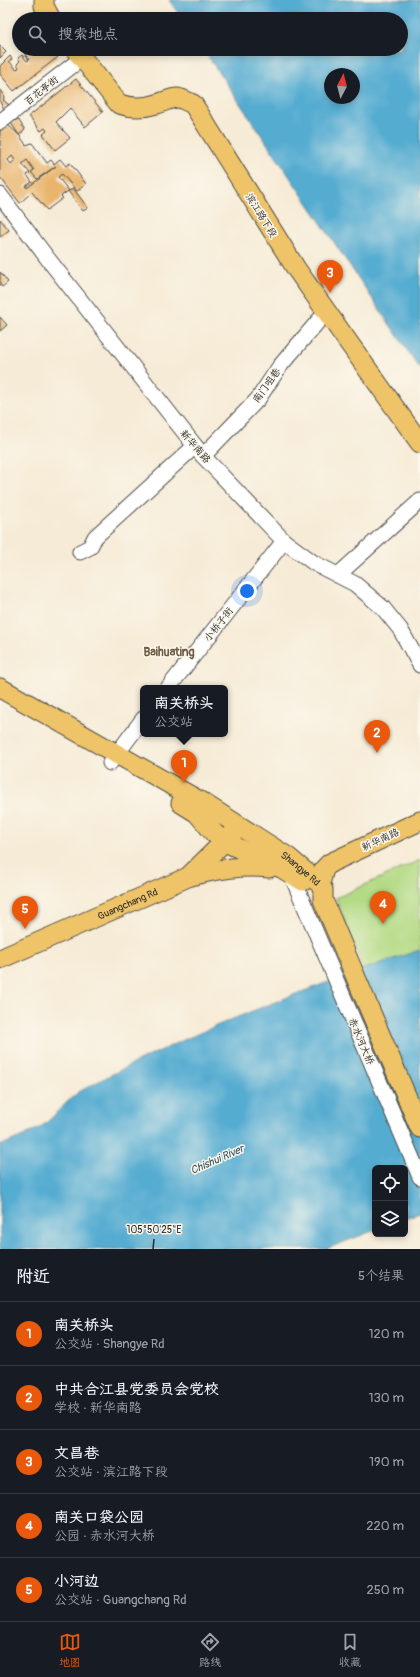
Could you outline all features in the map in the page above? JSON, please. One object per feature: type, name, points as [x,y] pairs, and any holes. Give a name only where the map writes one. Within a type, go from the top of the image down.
[{"type":"main road","points":[[44,0],[44,6],[47,12]]},
{"type":"main road","name":"滨江路下段","points":[[80,56],[119,104],[128,107],[156,105],[170,99],[179,98],[193,104],[297,270],[420,444]]},
{"type":"main road","name":"Shangye Rd","points":[[0,688],[113,758],[192,810],[225,842],[287,866]]},
{"type":"main road","name":"Shangye Rd","points":[[0,700],[205,804],[240,826],[287,866],[322,892]]},
{"type":"main road","name":"新华南路","points":[[340,858],[420,821]]},
{"type":"main road","name":"Guangchang Rd","points":[[0,959],[188,877],[240,826]]},
{"type":"main road","points":[[188,877],[217,869],[287,866],[340,858]]},
{"type":"main road","points":[[322,892],[327,866],[340,858]]},
{"type":"main road","name":"赤水河大桥","points":[[322,892],[420,1128]]},
{"type":"street","name":"百花亭街","points":[[0,122],[76,56]]},
{"type":"street","name":"新华南路","points":[[0,195],[48,259],[199,451],[284,541],[314,563],[338,575],[366,592],[383,608],[400,629],[420,665]]},
{"type":"street","name":"南门咀巷","points":[[80,552],[90,547],[95,537],[199,451],[258,399],[280,366],[326,312]]},
{"type":"street","points":[[338,575],[420,501]]},
{"type":"street","name":"小桥子街","points":[[170,685],[284,541]]},
{"type":"street","points":[[113,758],[140,723]]},
{"type":"street","name":"赤水河大桥","points":[[287,866],[305,905],[420,1177]]},
{"type":"green space","points":[[420,860],[420,950],[363,969],[336,898]]},
{"type":"water","points":[[169,0],[420,0],[420,369],[208,56],[408,56],[408,12],[177,12]]},
{"type":"water","name":"Chishui River","points":[[420,950],[420,1213],[408,1217],[408,1165],[372,1165],[372,1231],[326,1249],[0,1249],[0,1146],[41,1127],[79,1092],[124,1068],[165,1048],[249,1012]]},
{"type":"building","points":[[0,46],[6,52],[0,58]]},
{"type":"building","points":[[10,56],[12,59],[9,61],[15,68],[18,69],[19,67],[17,64],[20,61],[18,58],[23,56],[27,61],[29,60],[26,56],[58,57],[14,91],[0,74],[0,66]]},
{"type":"building","points":[[76,79],[103,112],[85,127],[70,108],[56,122],[70,138],[55,150],[43,134],[47,131],[45,128],[41,131],[29,116]]},
{"type":"building","points":[[0,89],[3,93],[3,100],[9,105],[4,109],[0,102]]},
{"type":"building","points":[[18,119],[25,130],[19,135],[11,123]]},
{"type":"building","points":[[8,125],[20,136],[26,145],[32,143],[47,163],[51,160],[54,164],[60,159],[66,166],[70,163],[86,184],[77,191],[62,174],[58,177],[69,191],[73,188],[88,208],[83,211],[68,191],[61,196],[63,198],[47,210],[32,192],[20,203],[0,177],[0,131]],"holes":[[[12,156],[15,160],[11,164],[8,160]],[[27,160],[34,170],[31,172],[37,179],[56,166],[27,188],[26,186],[32,182],[27,175],[30,173],[22,164]]]},
{"type":"building","points":[[0,219],[9,230],[0,237]]},
{"type":"building","points":[[0,272],[8,282],[2,287],[0,284]]},
{"type":"building","points":[[0,317],[7,325],[0,331]]},
{"type":"place","name":"文昌巷","points":[[330,293]]},
{"type":"place","name":"中共合江县党委员会党校","points":[[377,753]]},
{"type":"place","name":"南关桥头","points":[[184,783]]},
{"type":"place","name":"南关口袋公园","points":[[383,924]]},
{"type":"place","name":"小河边","points":[[25,929]]},
{"type":"district","name":"Baihuating","points":[[169,652]]}]
